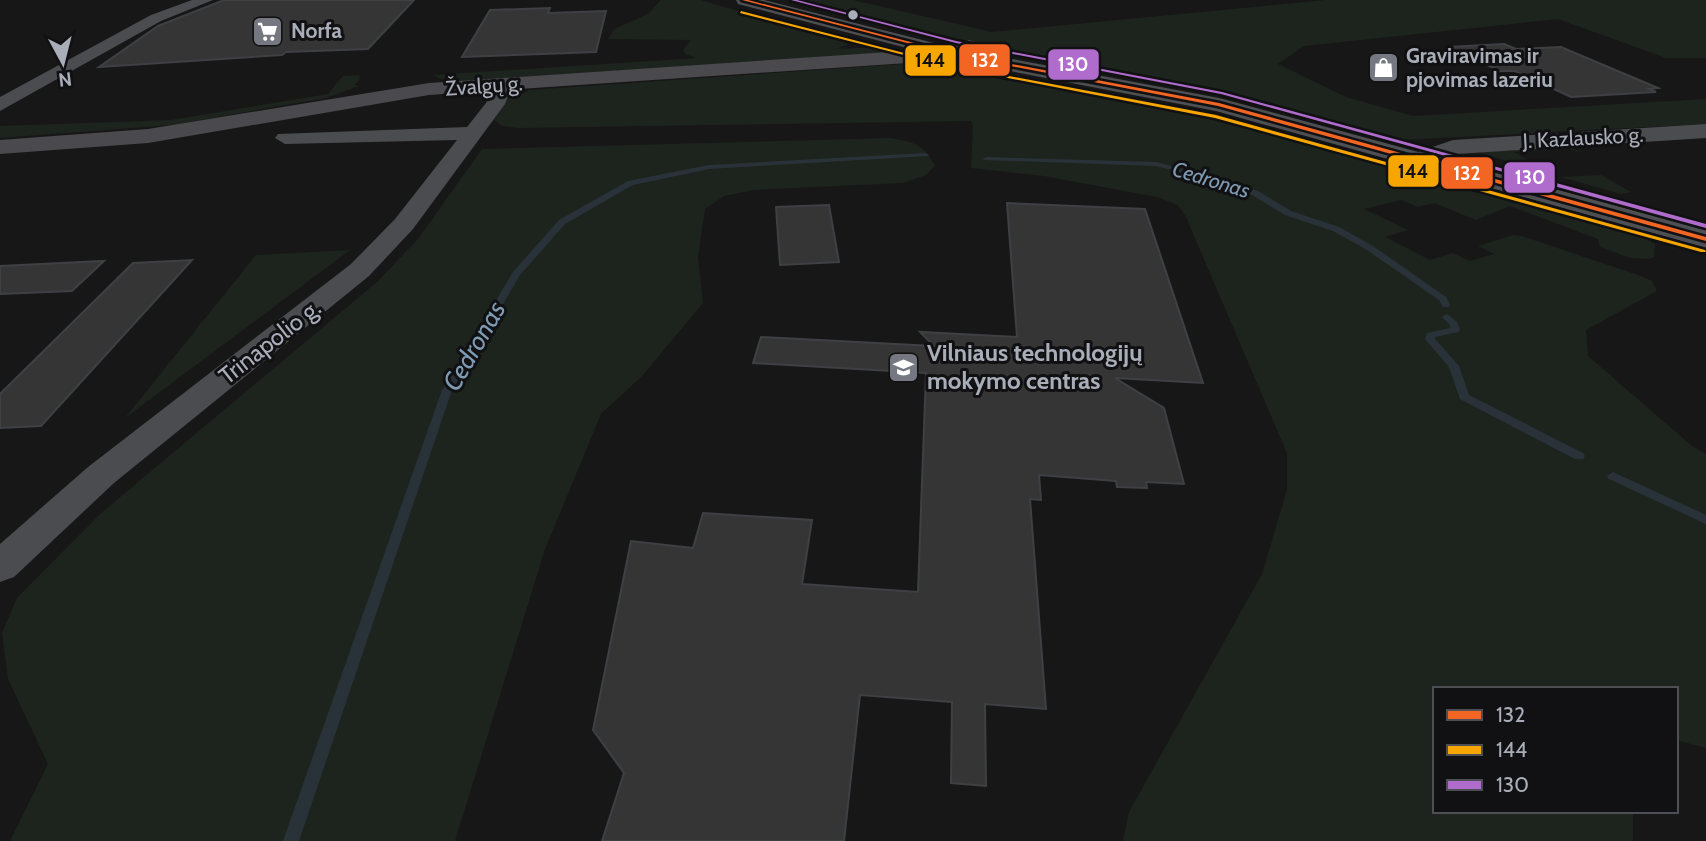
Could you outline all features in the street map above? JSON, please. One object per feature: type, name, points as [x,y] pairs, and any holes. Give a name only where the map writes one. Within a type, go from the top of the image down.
[{"type":"main road","points":[[744,0],[777,4],[961,50],[1219,105],[1706,239]]},
{"type":"main road","name":"Žvalgų g.","points":[[0,147],[148,136],[402,92],[961,50]]},
{"type":"street","points":[[0,105],[156,18],[206,0]]},
{"type":"street","name":"Trinapolio g.","points":[[0,567],[101,475],[360,270],[404,224],[495,104],[504,84]]},
{"type":"street","name":"J. Kazlausko g.","points":[[1421,159],[1453,147],[1706,131]]},
{"type":"street","points":[[285,138],[472,134]]},
{"type":"shaded area","points":[[661,0],[701,0],[847,45],[836,49],[878,47],[898,52],[447,82],[433,75],[697,58],[685,54],[683,50],[691,40],[608,39],[614,29],[648,14]]},
{"type":"shaded area","points":[[794,0],[853,0],[992,32],[1326,0],[1706,0],[1706,58],[1666,58],[1558,19],[1304,46],[1278,64],[1346,97],[1413,116],[1706,99],[1706,124],[1400,140],[1217,93],[946,37]]},
{"type":"shaded area","points":[[932,62],[940,66],[969,66],[1121,101],[1129,96],[1171,106],[1634,231],[1655,244],[1654,257],[1630,258],[1600,247],[1598,239],[1510,206],[1476,220],[1434,203],[1418,207],[1401,200],[1364,209],[1408,230],[1385,237],[1430,260],[1453,253],[1470,261],[1494,254],[1478,246],[1513,235],[1652,281],[1657,291],[1586,330],[1588,356],[1692,446],[1706,454],[1706,748],[1678,741],[1678,687],[1433,687],[1433,813],[1633,813],[1633,841],[1123,841],[1129,812],[1262,574],[1287,490],[1287,453],[1186,217],[1178,205],[1157,197],[1044,176],[971,168],[971,121],[518,128],[502,126],[494,120],[508,98],[530,90]]},
{"type":"shaded area","points":[[343,76],[361,77],[355,85],[359,86],[326,98],[172,125],[0,138],[0,126],[171,120],[328,94]]},
{"type":"shaded area","points":[[890,138],[917,145],[927,153],[935,166],[926,175],[903,183],[754,190],[724,196],[705,209],[698,257],[703,303],[641,377],[601,414],[545,549],[455,841],[10,841],[48,764],[8,679],[2,633],[17,598],[100,514],[378,281],[418,239],[482,149]]},
{"type":"shaded area","points":[[1571,147],[1583,153],[1569,149],[1514,152],[1553,175],[1478,152]]},
{"type":"shaded area","points":[[1601,175],[1631,192],[1621,194],[1560,177]]},
{"type":"shaded area","points":[[350,250],[125,418],[256,255]]},
{"type":"building","name":"Norfa","points":[[224,0],[414,0],[368,49],[286,52],[282,55],[99,67],[158,26]]},
{"type":"building","points":[[550,8],[548,13],[606,11],[596,52],[462,57],[490,10]]},
{"type":"building","points":[[1504,44],[1516,49],[1561,47],[1658,88],[1649,89],[1656,92],[1571,97],[1515,71],[1500,71],[1448,47]]},
{"type":"building","points":[[1007,203],[1145,209],[1203,383],[1115,378],[1164,408],[1184,484],[1146,482],[1147,488],[1117,487],[1116,481],[1039,475],[1041,500],[1030,499],[1046,709],[985,704],[986,786],[951,783],[952,702],[860,695],[844,841],[602,841],[624,773],[593,730],[631,541],[693,548],[703,513],[812,520],[802,584],[918,592],[926,373],[753,363],[761,337],[934,346],[920,332],[1017,337]]},
{"type":"building","points":[[829,205],[839,262],[780,265],[776,207]]},
{"type":"building","points":[[192,260],[41,426],[0,428],[0,394],[133,263]]},
{"type":"building","points":[[104,261],[72,291],[0,294],[0,266]]},
{"type":"waterway","name":"Cedronas","points":[[291,841],[447,390],[516,274],[562,222],[631,183],[709,167],[926,155]]},
{"type":"waterway","name":"Cedronas","points":[[986,159],[1156,164],[1209,177],[1255,193],[1288,213],[1336,229],[1370,248],[1443,299],[1446,305]]},
{"type":"waterway","name":"Cedronas","points":[[1447,317],[1454,324],[1455,330],[1430,335],[1430,339],[1454,366],[1464,397],[1579,456]]},
{"type":"waterway","name":"Cedronas","points":[[1613,476],[1706,520]]},
{"type":"transit line","name":"132","points":[[744,0],[953,54],[1219,105],[1706,239]]},
{"type":"transit line","name":"130","points":[[793,0],[956,42],[1222,93],[1706,226]]},
{"type":"transit line","name":"144","points":[[741,12],[951,66],[1216,117],[1703,251]]},
{"type":"place","name":"Norfa","points":[[268,31]]},
{"type":"place","name":"Graviravimas ir pjovimas lazeriu","points":[[1383,68]]},
{"type":"place","name":"Vilniaus technologijų mokymo centras","points":[[904,367]]}]
